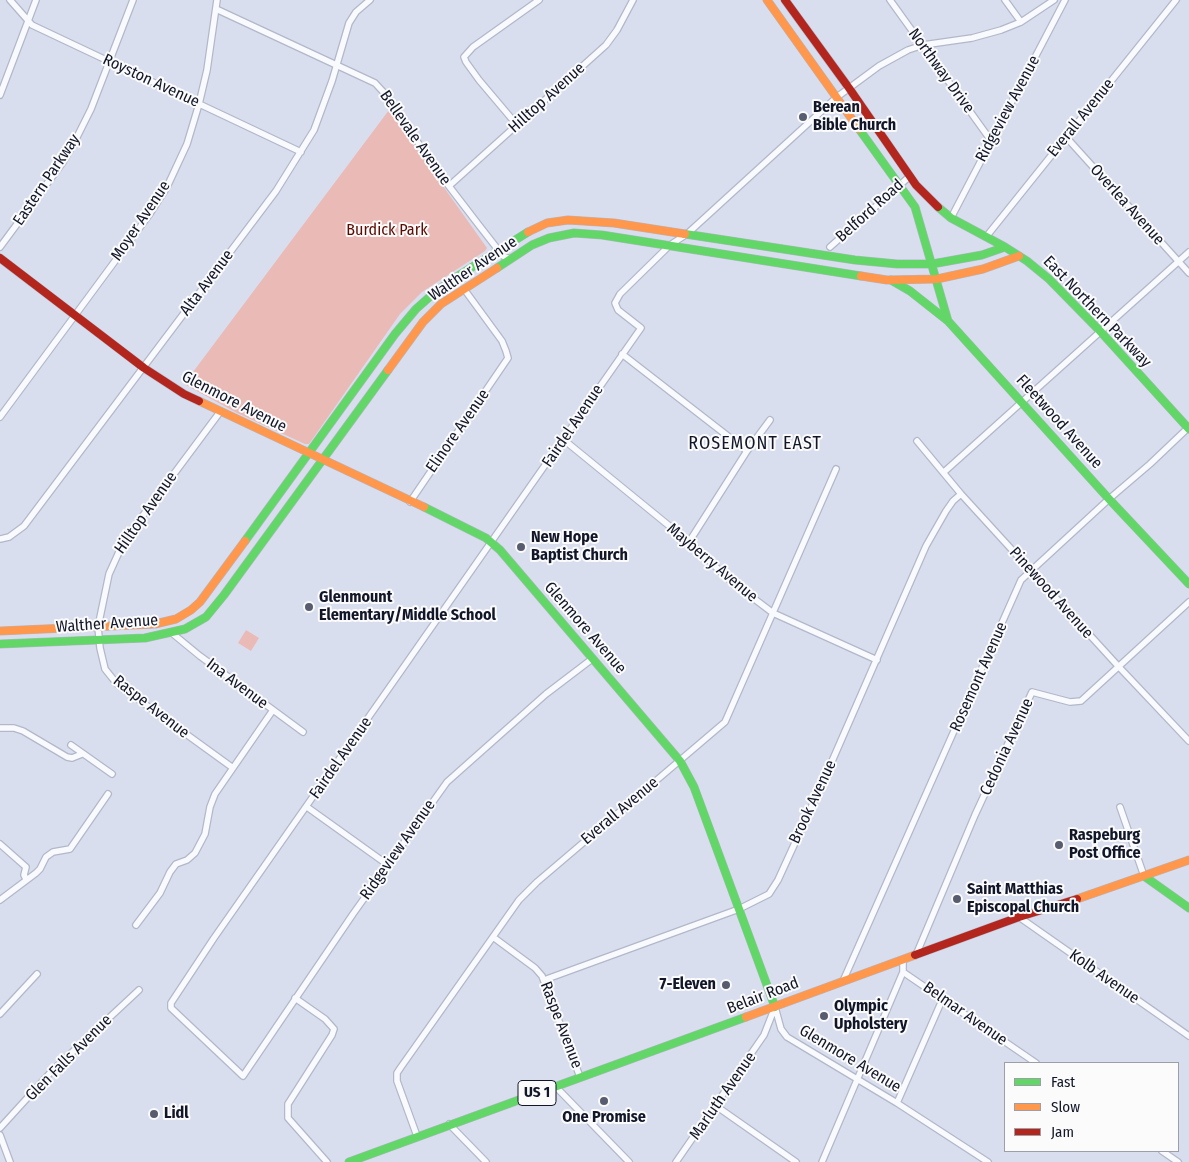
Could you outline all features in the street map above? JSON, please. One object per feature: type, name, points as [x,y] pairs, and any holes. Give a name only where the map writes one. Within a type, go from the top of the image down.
[{"type":"main road","points":[[767,0],[915,206],[932,264]]},
{"type":"main road","points":[[772,8],[785,0]]},
{"type":"main road","name":"East Northern Parkway","points":[[785,0],[910,176],[928,198],[951,218],[1005,247],[1049,279],[1100,331],[1189,428]]},
{"type":"main road","name":"Walther Avenue","points":[[0,631],[164,622],[176,619],[195,606],[218,579],[416,309],[442,286],[536,227],[563,220],[609,223],[873,262],[932,264],[982,255],[1005,247]]},
{"type":"main road","name":"Walther Avenue","points":[[0,644],[146,638],[172,633],[195,624],[206,617],[423,322],[441,304],[532,245],[562,234],[602,235],[891,280],[936,279],[983,269],[1019,256]]},
{"type":"main road","name":"Glenmore Avenue","points":[[0,258],[144,368],[184,394],[462,525],[491,542],[680,761],[694,787],[775,1007]]},
{"type":"main road","name":"Fleetwood Avenue","points":[[932,264],[948,320],[1109,499],[1189,584]]},
{"type":"main road","points":[[891,280],[910,291],[948,320]]},
{"type":"main road","name":"Belair Road","points":[[349,1162],[1019,917],[1189,860]]},
{"type":"main road","points":[[1144,876],[1189,908]]},
{"type":"street","name":"Royston Avenue","points":[[10,0],[32,26],[302,152]]},
{"type":"street","points":[[0,95],[36,0]]},
{"type":"street","name":"Eastern Parkway","points":[[0,247],[63,162],[73,145],[92,109],[133,0]]},
{"type":"street","name":"Moyer Avenue","points":[[0,417],[149,215],[167,187],[187,144],[199,104],[207,70],[217,0]]},
{"type":"street","name":"Alta Avenue","points":[[0,540],[9,537],[24,526],[255,220],[302,152],[325,104],[337,65],[344,33],[356,12],[370,0]]},
{"type":"street","points":[[517,125],[478,80],[464,57],[473,47],[539,0]]},
{"type":"street","name":"Hilltop Avenue","points":[[449,186],[606,45],[617,30],[633,0]]},
{"type":"street","name":"Northway Drive","points":[[890,0],[992,142]]},
{"type":"street","points":[[1005,0],[1021,22]]},
{"type":"street","name":"Fairdel Avenue","points":[[243,1076],[171,1008],[171,1003],[641,328],[618,310],[615,303],[620,294],[670,245],[687,234],[837,97],[889,60],[923,45],[979,37],[1021,22],[1054,0]]},
{"type":"street","name":"Ridgeview Avenue","points":[[951,218],[1065,0]]},
{"type":"street","name":"Everall Avenue","points":[[986,237],[1176,0]]},
{"type":"street","name":"Bellevale Avenue","points":[[216,9],[375,83],[384,91],[432,164],[503,256],[510,259]]},
{"type":"street","name":"Overlea Avenue","points":[[1066,137],[1189,273]]},
{"type":"street","name":"Belford Road","points":[[830,247],[910,176]]},
{"type":"street","points":[[944,472],[1189,252]]},
{"type":"street","name":"Elinore Avenue","points":[[410,502],[507,360],[508,356],[502,341],[464,289]]},
{"type":"street","points":[[622,354],[747,451]]},
{"type":"street","name":"Hilltop Avenue","points":[[98,627],[109,574],[124,540],[220,412]]},
{"type":"street","points":[[689,542],[747,451],[770,420]]},
{"type":"street","name":"Rosemont Avenue","points":[[843,981],[1022,580],[1189,428]]},
{"type":"street","name":"Mayberry Avenue","points":[[564,440],[689,542],[732,582],[773,613],[877,660]]},
{"type":"street","name":"Pinewood Avenue","points":[[917,441],[962,494],[1189,741]]},
{"type":"street","name":"Everall Avenue","points":[[417,1136],[398,1086],[398,1074],[508,913],[527,891],[725,722],[836,469]]},
{"type":"street","name":"Brook Avenue","points":[[544,980],[739,909],[766,897],[774,889],[930,539],[953,501],[962,494]]},
{"type":"street","name":"Cedonia Avenue","points":[[916,955],[975,815],[1032,692],[1070,702],[1081,701],[1189,602]]},
{"type":"street","name":"Raspe Avenue","points":[[98,627],[105,669],[117,684],[234,768]]},
{"type":"street","name":"Ina Avenue","points":[[172,633],[304,732]]},
{"type":"street","name":"Ridgeview Avenue","points":[[243,1076],[295,998],[447,782],[551,690],[592,659]]},
{"type":"street","points":[[136,925],[160,893],[176,864],[187,860],[195,853],[205,834],[212,800],[273,710]]},
{"type":"street","points":[[0,728],[14,728],[23,731],[72,758],[82,754]]},
{"type":"street","points":[[70,745],[112,774]]},
{"type":"street","points":[[0,900],[40,869],[46,857],[53,852],[70,849],[108,794]]},
{"type":"street","points":[[1120,806],[1144,876]]},
{"type":"street","points":[[307,807],[388,865]]},
{"type":"street","points":[[0,844],[26,867],[24,876],[26,879]]},
{"type":"street","name":"Kolb Avenue","points":[[1019,917],[1189,1036]]},
{"type":"street","name":"Raspe Avenue","points":[[493,937],[535,968],[542,976],[561,1021],[580,1077]]},
{"type":"street","points":[[822,1162],[856,1079],[904,972],[903,960]]},
{"type":"street","name":"Belmar Avenue","points":[[904,972],[1035,1062]]},
{"type":"street","points":[[0,1014],[37,974]]},
{"type":"street","name":"Glen Falls Avenue","points":[[0,1128],[51,1072],[139,990]]},
{"type":"street","points":[[295,998],[325,1019],[334,1029],[288,1104],[288,1118],[327,1162]]},
{"type":"street","points":[[897,1102],[943,998]]},
{"type":"street","name":"Marluth Avenue","points":[[676,1162],[753,1053],[767,1028],[775,1007]]},
{"type":"street","name":"Glenmore Avenue","points":[[775,1007],[781,1029],[787,1037],[897,1102],[988,1162]]},
{"type":"street","points":[[767,1028],[781,1029]]},
{"type":"street","name":"Raspe Avenue","points":[[555,1086],[630,1162]]},
{"type":"street","points":[[716,1106],[796,1162]]},
{"type":"street","points":[[449,1124],[486,1162]]},
{"type":"street","points":[[0,1135],[10,1162]]},
{"type":"street","points":[[1163,1152],[1178,1162]]},
{"type":"green space","name":"Burdick Park","points":[[389,110],[487,248],[422,292],[400,314],[309,444],[305,444],[237,413],[184,384]]},
{"type":"green space","points":[[246,630],[259,638],[251,651],[238,643]]},
{"type":"traffic: fast","points":[[859,129],[915,207],[948,321],[1109,499],[1189,584]]},
{"type":"traffic: fast","points":[[938,207],[951,218],[1027,261],[1049,279],[1100,331],[1189,429]]},
{"type":"traffic: fast","points":[[245,541],[395,334],[416,309],[458,276],[528,232]]},
{"type":"traffic: fast","points":[[497,268],[532,245],[549,238],[574,233],[602,235],[861,276]]},
{"type":"traffic: fast","points":[[685,234],[855,260],[897,264],[932,264],[982,255],[1005,247]]},
{"type":"traffic: fast","points":[[891,280],[910,291],[948,321]]},
{"type":"traffic: fast","points":[[0,644],[145,638],[185,629],[206,617],[388,370]]},
{"type":"traffic: fast","points":[[424,507],[486,538],[500,550],[680,761],[694,787],[775,1007]]},
{"type":"traffic: fast","points":[[1144,876],[1189,908]]},
{"type":"traffic: fast","points":[[349,1162],[746,1017]]},
{"type":"traffic: slow","points":[[767,0],[859,129]]},
{"type":"traffic: slow","points":[[528,232],[547,223],[568,220],[614,223],[685,234]]},
{"type":"traffic: slow","points":[[861,276],[887,280],[937,279],[983,269],[1019,256]]},
{"type":"traffic: slow","points":[[388,370],[423,322],[441,304],[497,268]]},
{"type":"traffic: slow","points":[[199,401],[424,507]]},
{"type":"traffic: slow","points":[[0,631],[155,624],[176,619],[200,602],[245,541]]},
{"type":"traffic: slow","points":[[1077,899],[1189,860]]},
{"type":"traffic: slow","points":[[746,1017],[915,955]]},
{"type":"traffic: jam","points":[[785,0],[916,185],[938,207]]},
{"type":"traffic: jam","points":[[0,258],[144,368],[184,394],[199,401]]},
{"type":"traffic: jam","points":[[915,955],[1019,917],[1077,899]]},
{"type":"place","name":"Berean Bible Church","points":[[803,117]]},
{"type":"place","name":"New Hope Baptist Church","points":[[521,547]]},
{"type":"place","name":"Glenmount Elementary/Middle School","points":[[309,607]]},
{"type":"place","name":"Raspeburg Post Office","points":[[1059,845]]},
{"type":"place","name":"Saint Matthias Episcopal Church","points":[[957,899]]},
{"type":"place","name":"7-Eleven","points":[[726,985]]},
{"type":"place","name":"Olympic Upholstery","points":[[824,1016]]},
{"type":"place","name":"One Promise","points":[[604,1101]]},
{"type":"place","name":"Lidl","points":[[154,1114]]},
{"type":"district","name":"ROSEMONT EAST","points":[[755,444]]}]
